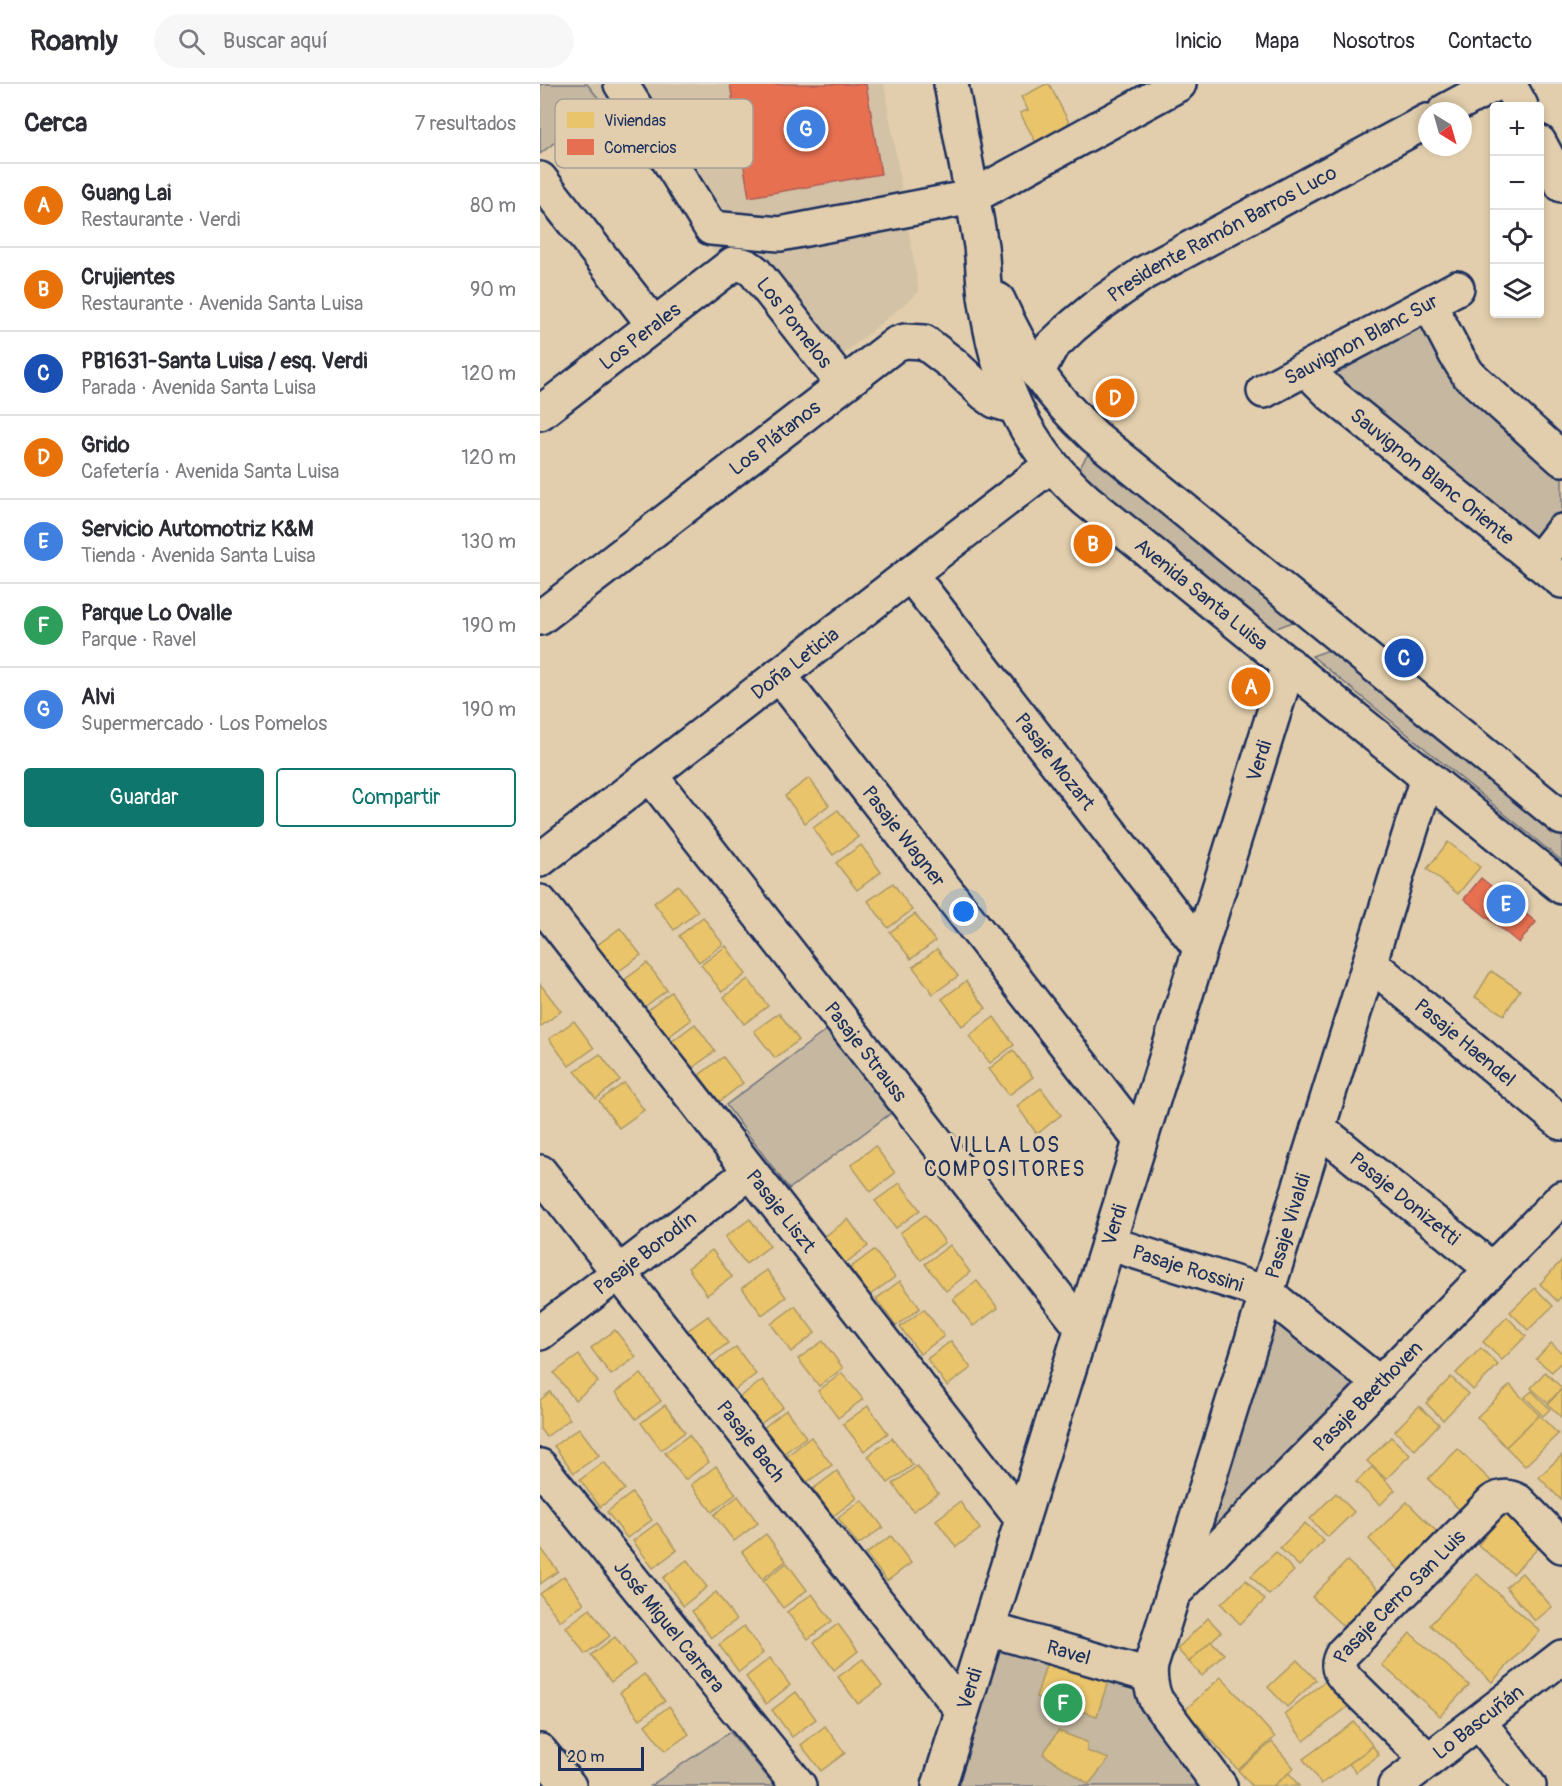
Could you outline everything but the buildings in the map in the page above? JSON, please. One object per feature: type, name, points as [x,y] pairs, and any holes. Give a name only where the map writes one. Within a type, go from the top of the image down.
[{"type":"street","points":[[621,84],[630,99]]},
{"type":"street","name":"Avenida Santa Luisa","points":[[951,84],[981,250],[985,295],[993,338],[1005,382],[1015,407],[1051,465],[1086,500],[1562,886]]},
{"type":"street","points":[[674,168],[711,228],[780,234],[972,197],[1179,84]]},
{"type":"street","points":[[1462,102],[1495,84]]},
{"type":"street","points":[[1509,84],[1519,102]]},
{"type":"street","name":"Presidente Ramón Barros Luco","points":[[1037,373],[1051,347],[1073,326],[1095,307],[1144,273],[1418,126]]},
{"type":"street","points":[[1544,151],[1562,184]]},
{"type":"street","points":[[540,179],[654,325]]},
{"type":"street","name":"Avenida Santa Luisa","points":[[981,250],[994,290],[1011,329],[1037,373],[1071,414],[1095,437],[1562,818]]},
{"type":"street","name":"Los Perales","points":[[540,413],[726,268],[733,264],[741,264]]},
{"type":"street","name":"Los Pomelos","points":[[741,264],[749,266],[755,272],[843,384]]},
{"type":"street","name":"Sauvignon Blanc Sur","points":[[1264,391],[1457,288]]},
{"type":"street","points":[[1429,303],[1468,374],[1562,459]]},
{"type":"street","name":"Los Plátanos","points":[[540,618],[888,349],[905,341],[924,342],[953,364],[985,394],[995,401],[1015,407]]},
{"type":"street","name":"Sauvignon Blanc Oriente","points":[[1306,369],[1332,395],[1550,571]]},
{"type":"street","name":"Doña Leticia","points":[[540,860],[1051,465]]},
{"type":"street","points":[[1550,571],[1562,531]]},
{"type":"street","name":"Pasaje Mozart","points":[[910,574],[1200,948]]},
{"type":"street","name":"Verdi","points":[[939,1786],[1289,664]]},
{"type":"street","name":"Pasaje Wagner","points":[[779,675],[1140,1140]]},
{"type":"street","name":"Pasaje Strauss","points":[[650,776],[1082,1328]]},
{"type":"street","name":"Pasaje Vivaldi","points":[[1149,1675],[1427,778]]},
{"type":"street","name":"Pasaje Liszt","points":[[540,902],[1022,1519]]},
{"type":"street","name":"Pasaje Haendel","points":[[1370,963],[1562,1123]]},
{"type":"street","name":"Pasaje Donizetti","points":[[1318,1128],[1492,1269]]},
{"type":"street","name":"Pasaje Bach","points":[[540,1172],[962,1710]]},
{"type":"street","name":"Pasaje Borodín","points":[[540,1333],[750,1172]]},
{"type":"street","name":"Pasaje Beethoven","points":[[1173,1594],[1562,1198]]},
{"type":"street","name":"Pasaje Rossini","points":[[1108,1243],[1267,1293],[1380,1384]]},
{"type":"street","name":"José Miguel Carrera","points":[[540,1466],[799,1786]]},
{"type":"street","name":"Pasaje Cerro San Luis","points":[[1428,1760],[1345,1678],[1338,1666],[1339,1659],[1498,1498],[1512,1498],[1518,1502],[1562,1546]]},
{"type":"street","name":"Ravel","points":[[988,1629],[1149,1675]]},
{"type":"street","name":"Lo Bascuñán","points":[[1395,1786],[1562,1657]]},
{"type":"street","points":[[1149,1675],[1156,1700],[1220,1786]]},
{"type":"street","points":[[1479,1722],[1529,1786]]},
{"type":"street","points":[[540,1750],[568,1786]]},
{"type":"shaded area","points":[[540,84],[587,84],[599,99],[555,99],[555,142],[540,154]]},
{"type":"shaded area","points":[[587,84],[884,84],[919,292],[840,357],[744,238],[718,257],[651,168],[753,168],[753,99],[598,99]]},
{"type":"shaded area","points":[[1420,317],[1562,469],[1562,519],[1542,544],[1323,368]]},
{"type":"shaded area","points":[[1094,451],[1301,619],[1274,629],[1082,474],[1081,466],[1086,457]]},
{"type":"shaded area","points":[[1337,647],[1562,830],[1562,861],[1312,656]]},
{"type":"shaded area","points":[[828,1029],[891,1113],[789,1189],[726,1105]]},
{"type":"shaded area","points":[[1274,1315],[1369,1386],[1199,1551]]},
{"type":"shaded area","points":[[994,1642],[1138,1684],[1204,1786],[955,1786]]},
{"type":"shaded area","points":[[730,1732],[775,1786],[650,1786]]},
{"type":"place","name":"Alvi","points":[[806,129]]},
{"type":"place","name":"Grido","points":[[1115,398]]},
{"type":"place","name":"Crujientes","points":[[1093,544]]},
{"type":"place","name":"PB1631-Santa Luisa / esq. Verdi","points":[[1404,658]]},
{"type":"place","name":"Guang Lai","points":[[1251,687]]},
{"type":"place","name":"Servicio Automotriz K&M","points":[[1506,904]]},
{"type":"place","name":"Parque Lo Ovalle","points":[[1063,1703]]},
{"type":"district","name":"VILLA LOS COMPOSITORES","points":[[1005,1157]]}]
